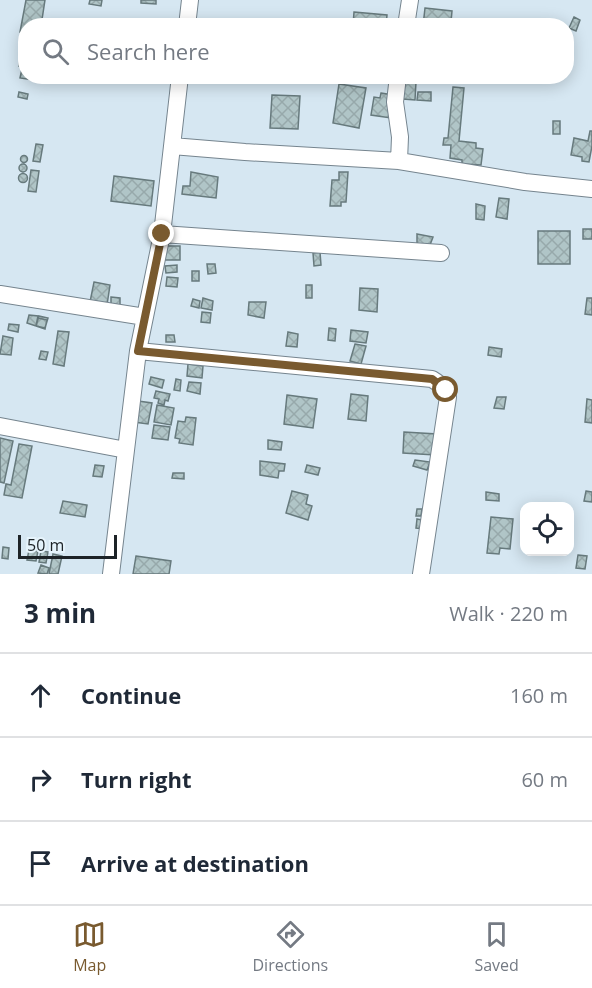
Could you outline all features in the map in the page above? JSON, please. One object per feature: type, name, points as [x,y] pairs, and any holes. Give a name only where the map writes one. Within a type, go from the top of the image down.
[{"type":"street","points":[[187,18],[190,0]]},
{"type":"street","points":[[407,18],[410,0]]},
{"type":"street","points":[[111,574],[138,351],[162,234],[179,84]]},
{"type":"street","points":[[397,84],[395,102],[400,137],[399,161]]},
{"type":"street","points":[[172,146],[399,161],[525,182],[592,189]]},
{"type":"street","points":[[162,234],[441,254]]},
{"type":"street","points":[[0,294],[145,317]]},
{"type":"street","points":[[138,351],[432,379],[439,383],[446,390],[448,398],[421,574]]},
{"type":"street","points":[[0,426],[126,450]]},
{"type":"building","points":[[26,0],[45,0],[42,18],[23,18]]},
{"type":"building","points":[[90,0],[102,0],[101,6],[89,4]]},
{"type":"building","points":[[141,0],[156,0],[156,4],[141,3]]},
{"type":"building","points":[[425,8],[452,11],[451,18],[424,18]]},
{"type":"building","points":[[354,12],[387,15],[387,18],[354,18]]},
{"type":"building","points":[[574,18],[580,20],[576,31],[574,30]]},
{"type":"building","points":[[339,84],[366,88],[359,128],[333,123]]},
{"type":"building","points":[[404,84],[416,84],[415,100],[403,99]]},
{"type":"building","points":[[453,87],[464,88],[459,141],[476,143],[476,148],[483,149],[481,165],[462,164],[462,160],[450,158],[451,145],[443,145],[444,138],[448,138]]},
{"type":"building","points":[[19,92],[28,94],[27,99],[18,97]]},
{"type":"building","points":[[418,92],[431,92],[431,101],[417,100]]},
{"type":"building","points":[[381,93],[393,95],[391,118],[371,115],[374,97],[380,98]]},
{"type":"building","points":[[272,95],[300,96],[298,129],[270,128]]},
{"type":"building","points":[[553,121],[560,121],[560,134],[553,134]]},
{"type":"building","points":[[590,131],[592,131],[592,146],[589,162],[582,161],[582,157],[571,155],[574,138],[588,141]]},
{"type":"building","points":[[36,144],[43,145],[40,162],[33,161]]},
{"type":"building","points":[[24,156],[27,159],[24,162],[21,159]]},
{"type":"building","points":[[23,164],[27,168],[23,172],[19,168]]},
{"type":"building","points":[[31,170],[39,171],[36,192],[28,191]]},
{"type":"building","points":[[191,172],[218,177],[216,198],[182,194],[183,186],[190,186]]},
{"type":"building","points":[[339,172],[348,172],[346,202],[341,202],[341,206],[330,206],[332,180],[339,180]]},
{"type":"building","points":[[23,174],[27,178],[23,182],[19,178]]},
{"type":"building","points":[[114,176],[154,181],[151,206],[111,201]]},
{"type":"building","points":[[499,198],[509,199],[507,219],[496,217]]},
{"type":"building","points":[[476,204],[485,206],[484,220],[476,219]]},
{"type":"building","points":[[583,229],[592,229],[592,239],[583,239]]},
{"type":"building","points":[[538,231],[570,231],[570,264],[538,264]]},
{"type":"building","points":[[417,234],[433,237],[430,245],[417,244]]},
{"type":"building","points":[[162,246],[180,246],[180,260],[162,260]]},
{"type":"building","points":[[320,252],[321,265],[314,266],[313,253]]},
{"type":"building","points":[[207,264],[215,264],[216,273],[208,274]]},
{"type":"building","points":[[177,265],[177,272],[166,273],[165,266]]},
{"type":"building","points":[[192,271],[199,271],[199,281],[192,281]]},
{"type":"building","points":[[167,277],[178,278],[177,287],[166,286]]},
{"type":"building","points":[[94,282],[110,285],[107,305],[90,302]]},
{"type":"building","points":[[306,285],[312,285],[312,298],[306,298]]},
{"type":"building","points":[[360,288],[378,289],[377,312],[359,310]]},
{"type":"building","points":[[111,297],[120,298],[120,308],[111,308]]},
{"type":"building","points":[[203,298],[213,301],[212,310],[201,308]]},
{"type":"building","points":[[587,298],[592,298],[592,315],[585,314]]},
{"type":"building","points":[[193,299],[200,301],[199,308],[191,306]]},
{"type":"building","points":[[249,302],[266,302],[264,318],[248,315]]},
{"type":"building","points":[[202,312],[211,313],[210,323],[201,322]]},
{"type":"building","points":[[29,315],[38,316],[36,326],[27,323]]},
{"type":"building","points":[[39,316],[48,318],[45,328],[36,326]]},
{"type":"building","points":[[38,318],[47,320],[45,329],[36,326]]},
{"type":"building","points":[[9,324],[19,325],[18,332],[8,330]]},
{"type":"building","points":[[329,328],[336,329],[335,341],[328,340]]},
{"type":"building","points":[[351,330],[368,332],[366,343],[350,341]]},
{"type":"building","points":[[58,331],[69,332],[64,366],[53,364]]},
{"type":"building","points":[[288,332],[298,334],[297,347],[286,346]]},
{"type":"building","points":[[166,335],[174,335],[175,342],[166,342]]},
{"type":"building","points":[[3,336],[13,338],[11,355],[0,354]]},
{"type":"building","points":[[355,344],[366,346],[361,364],[350,361]]},
{"type":"building","points":[[489,347],[502,349],[501,357],[488,355]]},
{"type":"building","points":[[41,351],[48,352],[46,360],[39,359]]},
{"type":"building","points":[[188,364],[203,366],[202,378],[187,376]]},
{"type":"building","points":[[151,377],[164,380],[162,388],[149,384]]},
{"type":"building","points":[[176,379],[181,380],[180,391],[174,390]]},
{"type":"building","points":[[189,382],[201,383],[200,394],[187,391]]},
{"type":"building","points":[[156,391],[170,394],[164,405],[158,403],[159,399],[154,398]]},
{"type":"building","points":[[351,394],[368,396],[366,421],[348,419]]},
{"type":"building","points":[[287,395],[317,399],[313,428],[284,424]]},
{"type":"building","points":[[497,397],[506,397],[504,409],[494,408]]},
{"type":"building","points":[[587,399],[592,400],[592,423],[585,422]]},
{"type":"building","points":[[138,401],[152,403],[148,424],[134,422]]},
{"type":"building","points":[[157,405],[174,408],[171,425],[154,422]]},
{"type":"building","points":[[186,417],[196,418],[193,445],[179,443],[180,439],[175,438],[178,421],[185,422]]},
{"type":"building","points":[[154,425],[170,427],[168,440],[152,438]]},
{"type":"building","points":[[404,432],[437,434],[435,455],[403,453]]},
{"type":"building","points":[[0,438],[13,441],[4,483],[0,482]]},
{"type":"building","points":[[268,440],[282,442],[281,450],[268,449]]},
{"type":"building","points":[[19,444],[32,446],[22,498],[4,495],[6,484],[11,485]]},
{"type":"building","points":[[415,460],[430,462],[427,470],[413,466]]},
{"type":"building","points":[[260,461],[285,464],[284,471],[279,471],[278,478],[260,475]]},
{"type":"building","points":[[95,465],[104,466],[102,477],[93,476]]},
{"type":"building","points":[[307,465],[320,468],[318,475],[305,472]]},
{"type":"building","points":[[173,473],[184,473],[184,479],[172,478]]},
{"type":"building","points":[[292,491],[308,495],[306,504],[312,506],[308,520],[286,513]]},
{"type":"building","points":[[586,491],[592,492],[592,502],[584,501]]},
{"type":"building","points":[[486,492],[499,494],[499,501],[486,500]]},
{"type":"building","points":[[63,501],[87,505],[85,517],[60,513]]},
{"type":"building","points":[[417,509],[422,509],[421,516],[416,516]]},
{"type":"building","points":[[491,517],[513,519],[510,549],[500,548],[499,554],[487,553]]},
{"type":"building","points":[[417,519],[427,521],[425,529],[416,528]]},
{"type":"building","points":[[3,547],[9,548],[8,559],[2,558]]},
{"type":"building","points":[[29,550],[38,551],[36,561],[27,560]]},
{"type":"building","points":[[41,551],[48,552],[46,563],[39,562]]},
{"type":"building","points":[[53,554],[62,556],[58,574],[49,574]]},
{"type":"building","points":[[578,555],[587,556],[585,569],[576,568]]},
{"type":"building","points":[[136,556],[171,561],[169,574],[133,574]]},
{"type":"building","points":[[41,565],[49,568],[47,574],[38,573]]},
{"type":"route","points":[[162,234],[138,351],[432,379],[446,390]]}]
